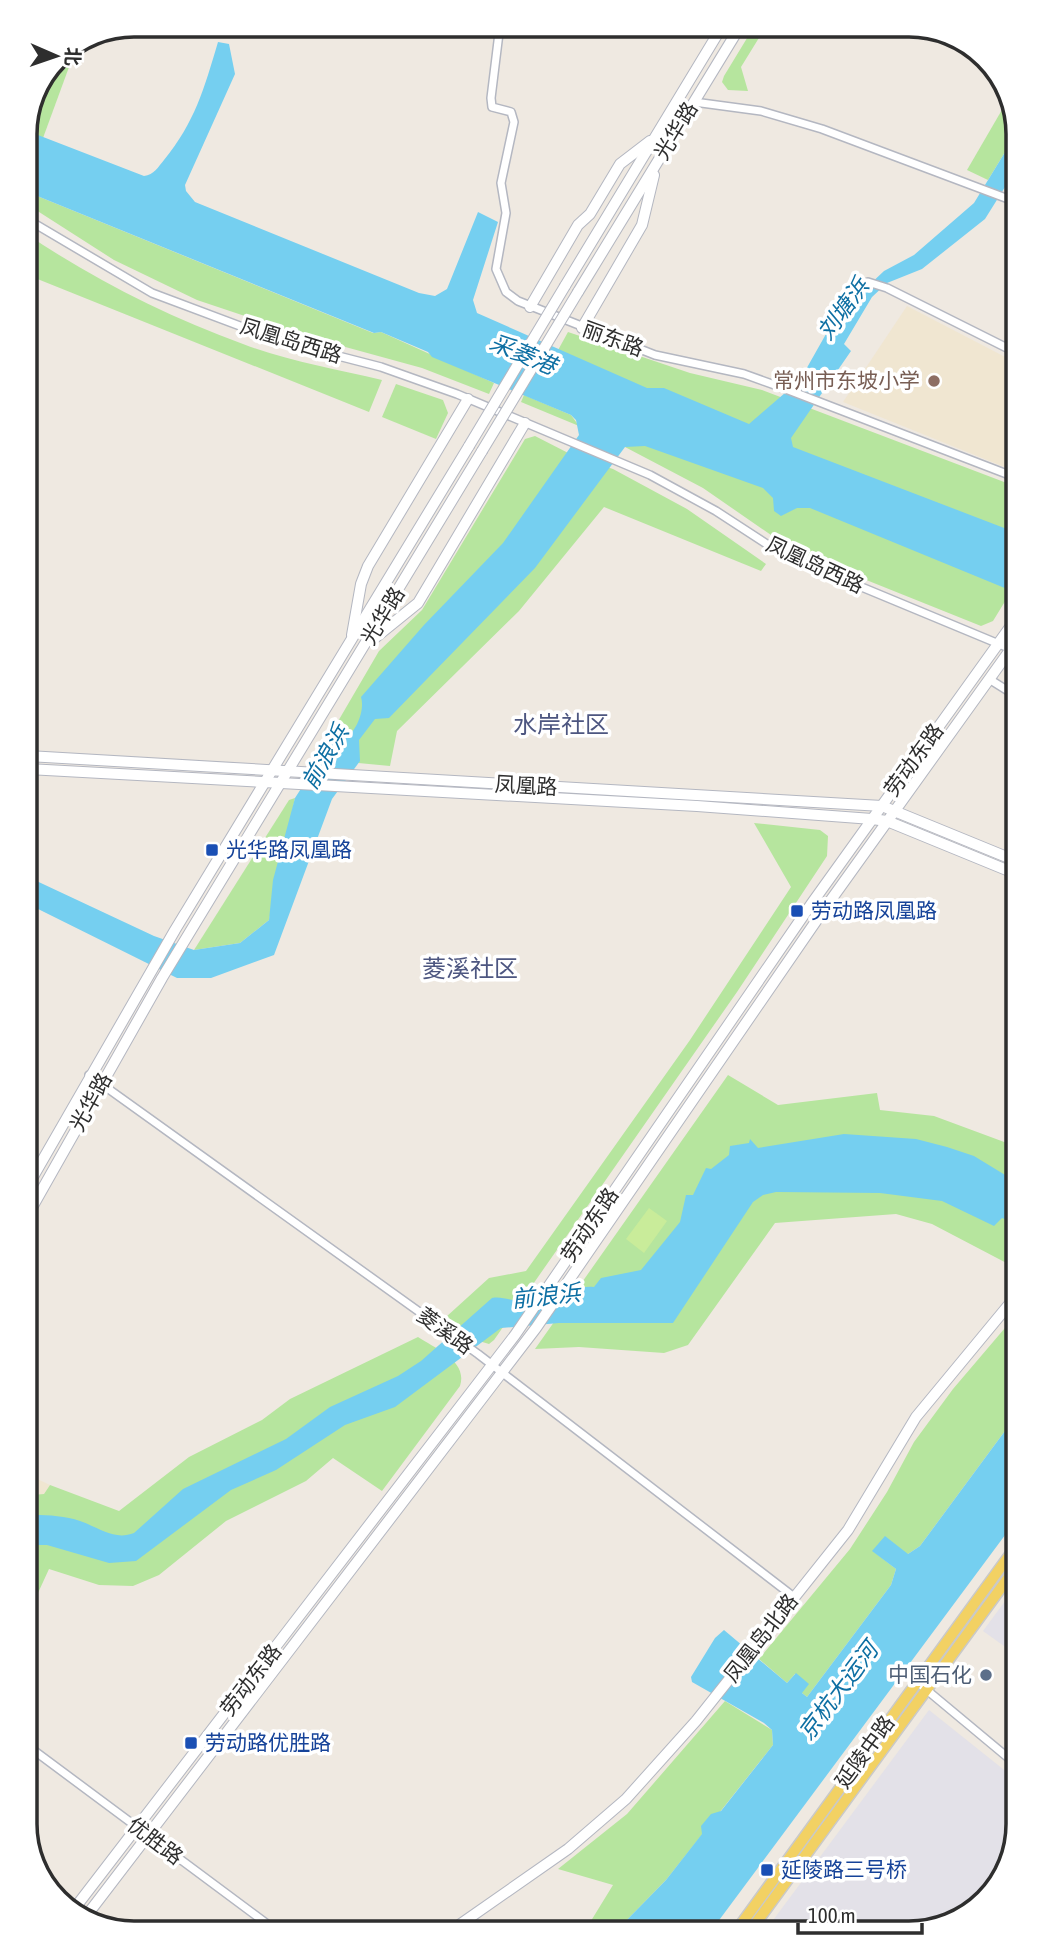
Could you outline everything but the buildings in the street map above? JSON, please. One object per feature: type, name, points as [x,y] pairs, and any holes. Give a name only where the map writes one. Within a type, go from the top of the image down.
[{"type":"main road","name":"光华路","points":[[37,1169],[175,930],[268,781],[272,768],[716,37]]},
{"type":"main road","name":"光华路","points":[[37,1198],[162,978],[283,783],[734,37]]},
{"type":"main road","points":[[530,307],[578,225],[590,214],[620,163],[656,136]]},
{"type":"main road","points":[[582,328],[642,225],[657,163]]},
{"type":"main road","points":[[350,643],[361,584],[368,566],[468,399]]},
{"type":"main road","points":[[366,645],[418,603],[525,423]]},
{"type":"main road","name":"劳动东路","points":[[78,1903],[515,1335],[872,820],[1006,632]]},
{"type":"main road","name":"劳动东路","points":[[91,1911],[536,1328],[887,821],[1006,655]]},
{"type":"main road","name":"凤凰路","points":[[37,756],[272,768],[306,774],[882,806],[1006,857]]},
{"type":"main road","name":"凤凰路","points":[[37,769],[268,781],[887,821],[1006,871]]},
{"type":"main road","name":"凤凰岛北路","points":[[466,1921],[568,1849],[626,1800],[716,1695],[848,1530],[916,1418],[1006,1308]]},
{"type":"main road","name":"延陵中路","points":[[743,1921],[1006,1560]]},
{"type":"main road","name":"延陵中路","points":[[756,1921],[1006,1581]]},
{"type":"street","name":"丽东路","points":[[498,37],[492,107],[511,112],[514,122],[502,170],[506,205],[496,269],[506,292],[530,307],[655,355],[744,374],[1006,474]]},
{"type":"street","points":[[694,102],[761,111],[822,129],[1006,198]]},
{"type":"street","name":"凤凰岛西路","points":[[37,225],[152,293],[279,341],[382,367],[468,399],[627,465],[716,511],[782,554],[1006,646]]},
{"type":"street","points":[[868,282],[887,288],[1006,348]]},
{"type":"street","points":[[989,679],[1006,690]]},
{"type":"street","name":"菱溪路","points":[[89,1076],[478,1354],[501,1375],[794,1597]]},
{"type":"street","points":[[916,1681],[1006,1756]]},
{"type":"street","name":"优胜路","points":[[37,1753],[263,1921]]},
{"type":"shaded area","name":"常州市东坡小学","points":[[907,306],[1006,357],[1006,468],[843,402]]},
{"type":"shaded area","points":[[37,1479],[50,1485],[44,1494],[37,1495]]},
{"type":"shaded area","points":[[1006,1600],[1006,1647],[983,1631]]},
{"type":"shaded area","points":[[929,1710],[1006,1771],[1005,1837],[999,1861],[982,1888],[958,1908],[928,1919],[909,1921],[772,1921]]},
{"type":"green space","points":[[748,37],[760,37],[741,67],[748,91],[728,90],[722,82]]},
{"type":"green space","points":[[47,91],[60,91],[43,138],[37,135],[37,127],[44,97]]},
{"type":"green space","points":[[1002,109],[1006,151],[988,180],[967,170]]},
{"type":"green space","points":[[37,196],[373,333],[381,332],[494,383],[489,394],[422,368],[298,334],[197,300],[114,260],[37,211]]},
{"type":"green space","points":[[37,241],[104,281],[158,309],[214,333],[277,355],[382,380],[369,412],[37,279]]},
{"type":"green space","points":[[568,332],[690,373],[762,390],[1006,483],[1006,542],[552,361]]},
{"type":"green space","points":[[396,384],[443,400],[448,413],[436,439],[382,417]]},
{"type":"green space","points":[[524,395],[571,415],[579,426],[521,402]]},
{"type":"green space","points":[[629,434],[764,483],[1006,587],[1006,600],[993,621],[981,626],[794,551],[703,488],[625,447]]},
{"type":"green space","points":[[535,436],[576,457],[613,469],[687,509],[766,564],[761,571],[604,507],[519,611],[397,731],[390,766],[316,759],[379,651],[422,610],[525,439]]},
{"type":"green space","points":[[295,798],[269,920],[240,943],[194,950],[289,800]]},
{"type":"green space","points":[[754,823],[820,830],[828,836],[827,856],[737,992],[494,1340],[489,1344],[479,1341],[446,1317],[489,1278],[526,1271],[690,1040],[791,887]]},
{"type":"green space","points":[[728,1075],[778,1105],[877,1093],[880,1110],[934,1116],[1006,1143],[1006,1263],[932,1224],[896,1214],[775,1223],[688,1345],[664,1353],[579,1347],[535,1349]]},
{"type":"green space","points":[[649,1208],[667,1221],[644,1253],[626,1239]]},
{"type":"green space","points":[[1006,1327],[1006,1430],[920,1546],[908,1554],[873,1551],[896,1569],[891,1585],[807,1697],[802,1693],[795,1674],[787,1683],[759,1659],[850,1549],[887,1492],[914,1442],[953,1389]]},
{"type":"green space","points":[[418,1337],[449,1357],[459,1369],[461,1377],[460,1386],[382,1491],[333,1458],[306,1481],[226,1521],[159,1575],[133,1586],[99,1585],[49,1569],[37,1595],[37,1495],[44,1494],[50,1485],[119,1511],[189,1457],[262,1420],[290,1399]]},
{"type":"green space","points":[[725,1701],[772,1730],[773,1745],[666,1880],[626,1921],[591,1921],[613,1885],[558,1869],[627,1814]]},
{"type":"water","points":[[218,42],[229,44],[235,74],[185,185],[186,191],[195,202],[419,293],[435,296],[447,289],[478,212],[498,222],[473,300],[477,313],[647,388],[664,388],[749,424],[800,380],[826,334],[837,335],[853,308],[848,305],[884,271],[914,255],[974,203],[1006,151],[1006,185],[985,219],[922,269],[887,283],[872,297],[844,344],[851,351],[791,438],[793,447],[1006,529],[1006,589],[810,508],[797,508],[781,516],[774,511],[773,498],[763,488],[645,446],[625,447],[535,568],[389,718],[375,719],[359,740],[360,761],[332,799],[274,955],[211,978],[177,978],[37,908],[37,881],[154,936],[194,950],[240,943],[269,920],[273,880],[295,798],[333,739],[344,738],[353,731],[362,708],[361,697],[424,625],[503,543],[579,435],[576,420],[571,415],[432,357],[428,352],[381,332],[374,333],[37,196],[37,135],[144,176],[158,168],[175,146],[203,90]]},
{"type":"water","name":"前浪浜","points":[[844,1134],[916,1139],[947,1147],[974,1156],[1006,1176],[1006,1219],[1002,1218],[994,1226],[942,1201],[880,1193],[776,1192],[763,1195],[753,1202],[673,1323],[559,1323],[501,1328],[395,1407],[345,1425],[276,1470],[231,1490],[136,1561],[109,1563],[47,1545],[37,1545],[37,1515],[75,1519],[113,1534],[134,1533],[183,1489],[286,1439],[330,1407],[398,1376],[421,1361],[492,1298],[530,1300],[576,1288],[594,1287],[601,1278],[641,1270],[680,1222],[686,1195],[693,1195],[706,1168],[711,1169],[729,1155],[730,1146],[749,1143],[750,1139],[758,1148]]},
{"type":"water","name":"京杭大运河","points":[[1006,1430],[1006,1534],[718,1921],[626,1921],[666,1880],[702,1834],[701,1826],[711,1814],[721,1811],[773,1745],[772,1730],[764,1723],[692,1682],[691,1677],[715,1638],[724,1630],[787,1683],[796,1673],[809,1684],[802,1693],[807,1697],[891,1585],[896,1569],[872,1551],[885,1536],[908,1554],[920,1546]]},
{"type":"place","name":"常州市东坡小学","points":[[934,381]]},
{"type":"place","name":"光华路凤凰路","points":[[212,850]]},
{"type":"place","name":"劳动路凤凰路","points":[[797,911]]},
{"type":"place","name":"中国石化","points":[[986,1675]]},
{"type":"place","name":"劳动路优胜路","points":[[191,1743]]},
{"type":"place","name":"延陵路三号桥","points":[[767,1870]]},
{"type":"district","name":"水岸社区","points":[[561,725]]},
{"type":"district","name":"菱溪社区","points":[[470,969]]},
{"type":"water label","name":"刘塘浜","points":[[843,309]]},
{"type":"water label","name":"采菱港","points":[[523,354]]}]
